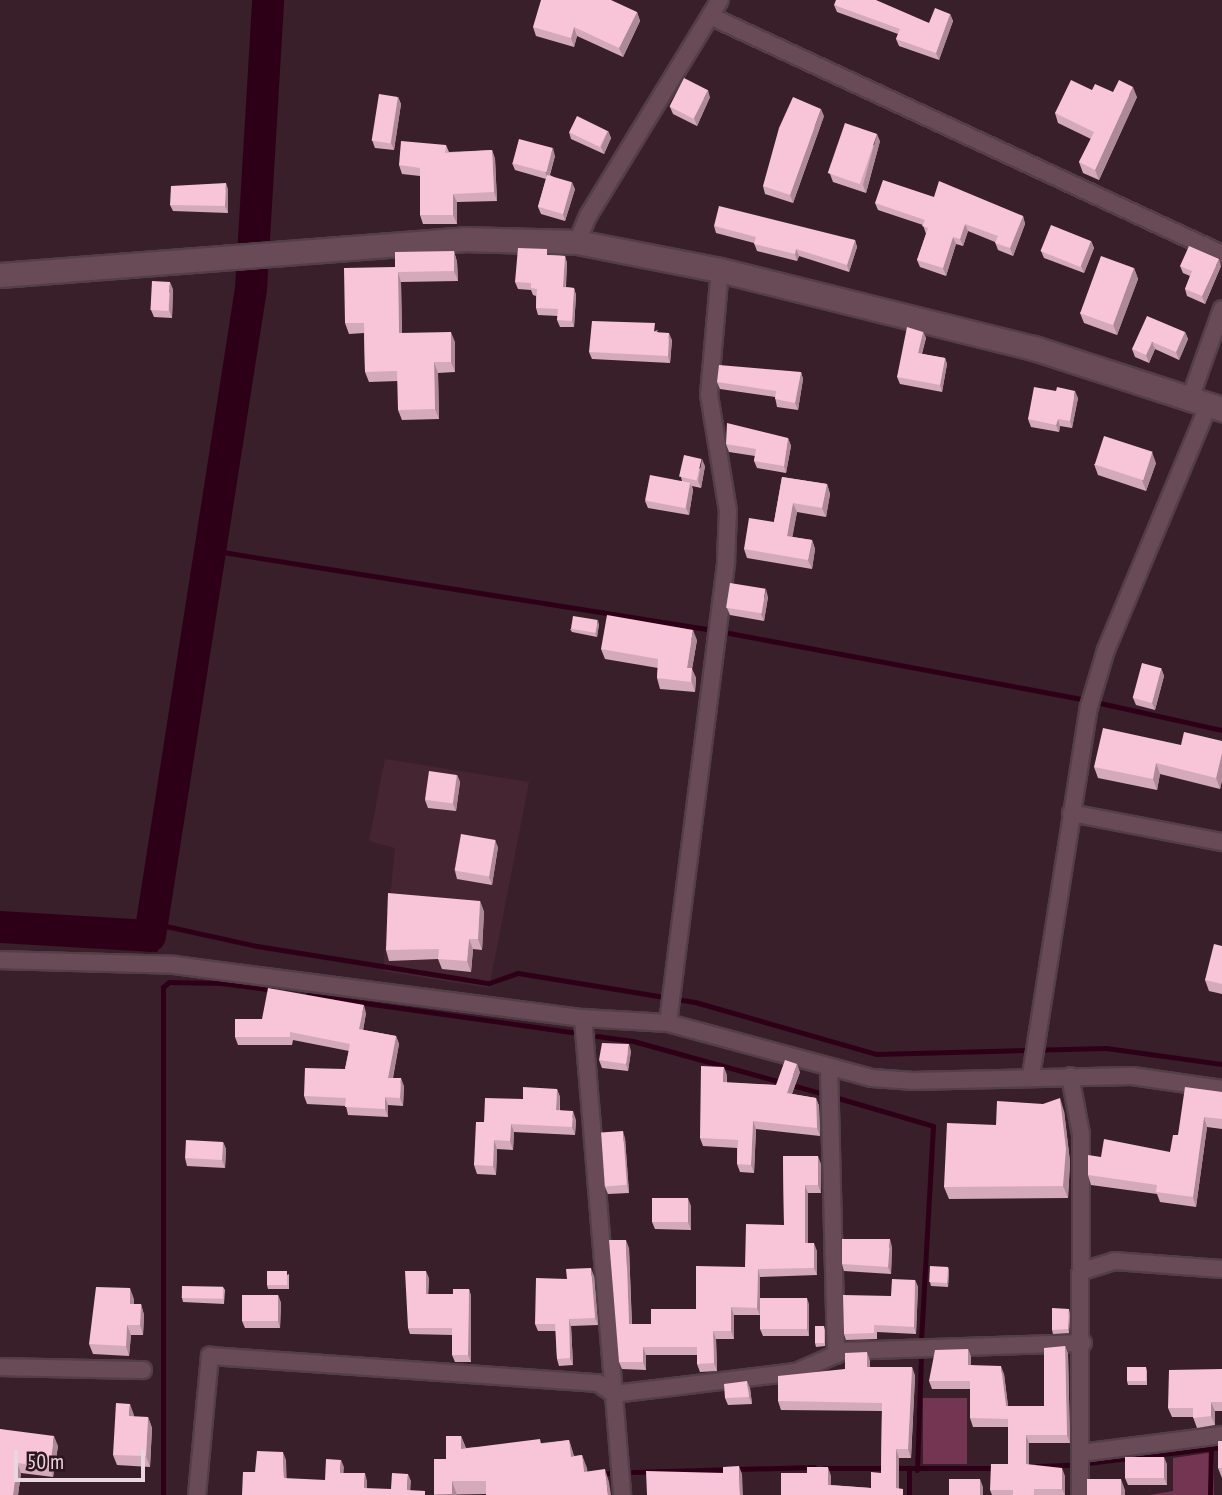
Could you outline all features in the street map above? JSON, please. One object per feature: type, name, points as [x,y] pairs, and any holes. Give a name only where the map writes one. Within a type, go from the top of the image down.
[{"type":"street","points":[[577,242],[588,216],[720,0]]},
{"type":"street","points":[[710,16],[1222,254]]},
{"type":"street","points":[[0,275],[463,239],[577,242],[720,270],[1034,348],[1207,403]]},
{"type":"street","points":[[669,1015],[726,562],[727,511],[709,395],[720,270]]},
{"type":"street","points":[[1032,1068],[1089,707],[1106,650],[1207,403],[1222,309]]},
{"type":"street","points":[[1071,813],[1222,842]]},
{"type":"street","points":[[0,960],[174,965],[583,1018],[669,1015],[829,1067],[872,1078],[911,1081],[1032,1068],[1070,1076],[1132,1076],[1222,1089]]},
{"type":"street","points":[[583,1018],[622,1495]]},
{"type":"street","points":[[829,1067],[836,1355]]},
{"type":"street","points":[[1070,1076],[1081,1134],[1083,1343],[1080,1495]]},
{"type":"street","points":[[1082,1271],[1114,1261],[1222,1269]]},
{"type":"street","points":[[197,1495],[210,1356],[598,1383],[614,1394],[796,1372],[836,1355],[1083,1343]]},
{"type":"street","points":[[0,1367],[142,1370]]},
{"type":"street","points":[[1081,1453],[1222,1435]]},
{"type":"shaded area","points":[[385,759],[529,782],[489,988],[383,971],[395,848],[369,841]]},
{"type":"shaded area","points":[[923,1398],[967,1398],[967,1464],[923,1464]]},
{"type":"shaded area","points":[[1214,1452],[1214,1495],[1149,1495],[1173,1491],[1173,1458]]},
{"type":"building","points":[[541,0],[611,0],[637,12],[619,48],[574,27],[571,38],[533,27]]},
{"type":"building","points":[[836,0],[876,0],[929,23],[935,8],[950,14],[936,53],[896,39],[900,29],[834,5]]},
{"type":"building","points":[[684,78],[708,90],[694,119],[669,107]]},
{"type":"building","points":[[1071,80],[1092,90],[1095,84],[1113,92],[1119,80],[1133,87],[1095,170],[1079,162],[1094,132],[1055,113]]},
{"type":"building","points":[[379,94],[398,97],[390,143],[372,140]]},
{"type":"building","points":[[793,97],[821,109],[790,195],[763,186],[779,128]]},
{"type":"building","points":[[577,116],[608,131],[600,147],[569,132]]},
{"type":"building","points":[[845,123],[877,134],[860,184],[828,173]]},
{"type":"building","points":[[519,139],[553,148],[546,172],[513,163]]},
{"type":"building","points":[[401,141],[446,145],[445,153],[492,150],[494,192],[453,194],[453,215],[420,215],[420,168],[399,165]]},
{"type":"building","points":[[547,175],[572,182],[563,214],[538,207]]},
{"type":"building","points":[[883,180],[934,197],[939,181],[1023,216],[1010,248],[995,243],[998,236],[965,224],[960,239],[953,237],[943,268],[917,260],[928,228],[922,226],[925,220],[875,203]]},
{"type":"building","points":[[226,183],[225,206],[170,205],[171,186]]},
{"type":"building","points":[[719,206],[855,240],[847,265],[796,249],[795,254],[754,244],[756,237],[714,226]]},
{"type":"building","points":[[1051,225],[1091,241],[1080,267],[1041,251]]},
{"type":"building","points":[[1189,246],[1219,259],[1202,296],[1185,289],[1192,271],[1180,266]]},
{"type":"building","points":[[518,248],[547,249],[547,255],[565,256],[563,287],[574,288],[572,321],[557,320],[558,309],[536,308],[537,289],[531,288],[531,283],[515,282]]},
{"type":"building","points":[[454,251],[454,271],[398,272],[399,333],[451,332],[451,362],[434,362],[435,409],[398,410],[397,371],[365,372],[364,323],[345,323],[344,268],[395,267],[395,252]]},
{"type":"building","points":[[1101,256],[1134,268],[1113,325],[1080,313]]},
{"type":"building","points":[[152,281],[170,282],[168,311],[150,310]]},
{"type":"building","points":[[1147,316],[1185,332],[1176,352],[1152,342],[1146,355],[1132,349]]},
{"type":"building","points":[[592,321],[655,323],[654,332],[669,333],[668,356],[589,352]]},
{"type":"building","points":[[907,327],[923,332],[918,353],[945,358],[940,385],[897,377]]},
{"type":"building","points":[[719,365],[801,372],[795,403],[775,399],[776,391],[717,382]]},
{"type":"building","points":[[1034,387],[1056,391],[1057,387],[1075,391],[1070,421],[1058,419],[1056,425],[1028,419]]},
{"type":"building","points":[[727,423],[788,438],[784,466],[754,461],[756,449],[726,444]]},
{"type":"building","points":[[1104,436],[1153,452],[1143,480],[1095,465]]},
{"type":"building","points":[[684,455],[702,459],[697,480],[679,476]]},
{"type":"building","points":[[650,475],[690,483],[685,508],[645,501]]},
{"type":"building","points":[[782,477],[827,484],[822,508],[793,503],[787,536],[812,540],[808,560],[744,549],[749,518],[774,522]]},
{"type":"building","points":[[730,583],[766,589],[762,613],[726,608]]},
{"type":"building","points":[[607,615],[693,630],[687,668],[692,668],[691,682],[657,678],[658,659],[601,649]]},
{"type":"building","points":[[573,616],[598,620],[596,633],[571,629]]},
{"type":"building","points":[[1142,663],[1161,668],[1152,703],[1133,698]]},
{"type":"building","points":[[1103,728],[1181,745],[1184,732],[1222,741],[1216,778],[1156,763],[1153,779],[1094,767]]},
{"type":"building","points":[[429,771],[457,775],[453,804],[425,800]]},
{"type":"building","points":[[461,834],[495,840],[489,877],[455,870]]},
{"type":"building","points":[[388,893],[480,901],[478,939],[469,939],[467,961],[438,959],[439,949],[386,950]]},
{"type":"building","points":[[1214,944],[1222,946],[1222,984],[1205,980]]},
{"type":"building","points":[[268,988],[364,1005],[359,1029],[396,1036],[388,1078],[401,1078],[400,1098],[385,1097],[385,1109],[345,1107],[346,1098],[304,1096],[305,1068],[345,1069],[350,1044],[290,1032],[290,1037],[235,1037],[235,1019],[262,1019]]},
{"type":"building","points":[[602,1043],[629,1044],[626,1064],[599,1060]]},
{"type":"building","points":[[785,1060],[797,1064],[787,1093],[816,1098],[817,1128],[753,1121],[751,1165],[737,1164],[738,1140],[700,1138],[701,1066],[724,1067],[723,1082],[776,1085]]},
{"type":"building","points":[[523,1087],[557,1089],[556,1110],[573,1111],[572,1127],[511,1124],[510,1141],[494,1140],[493,1166],[474,1165],[476,1122],[484,1122],[485,1098],[523,1099]]},
{"type":"building","points":[[1185,1087],[1222,1092],[1222,1119],[1204,1117],[1193,1197],[1156,1192],[1157,1185],[1088,1175],[1088,1155],[1101,1157],[1104,1139],[1170,1152],[1173,1135],[1178,1135]]},
{"type":"building","points":[[1060,1098],[1066,1149],[1063,1186],[944,1187],[947,1123],[996,1125],[997,1101],[1043,1104]]},
{"type":"building","points":[[623,1131],[627,1185],[605,1186],[601,1133]]},
{"type":"building","points":[[186,1140],[223,1142],[222,1160],[185,1158]]},
{"type":"building","points":[[783,1156],[818,1156],[818,1185],[805,1185],[805,1243],[814,1243],[814,1268],[758,1269],[757,1308],[731,1307],[731,1331],[713,1331],[714,1363],[697,1364],[697,1347],[643,1347],[643,1362],[619,1362],[609,1240],[626,1240],[629,1324],[651,1324],[651,1309],[696,1309],[696,1266],[745,1267],[746,1224],[784,1225]]},
{"type":"building","points":[[652,1198],[688,1198],[688,1222],[652,1222]]},
{"type":"building","points":[[842,1239],[890,1239],[888,1267],[842,1264]]},
{"type":"building","points":[[930,1266],[948,1267],[947,1283],[929,1282]]},
{"type":"building","points":[[591,1268],[595,1318],[569,1319],[570,1358],[557,1359],[555,1324],[535,1324],[536,1278],[567,1279],[566,1269]]},
{"type":"building","points":[[267,1271],[287,1271],[287,1285],[267,1285]]},
{"type":"building","points":[[405,1271],[426,1271],[426,1294],[453,1294],[453,1289],[469,1289],[468,1355],[452,1355],[452,1328],[408,1328]]},
{"type":"building","points":[[892,1279],[915,1280],[914,1327],[874,1325],[874,1333],[844,1334],[843,1295],[891,1296]]},
{"type":"building","points":[[182,1286],[223,1287],[223,1299],[182,1298]]},
{"type":"building","points":[[96,1287],[130,1288],[130,1304],[141,1304],[140,1325],[127,1325],[126,1346],[89,1344]]},
{"type":"building","points":[[242,1295],[278,1295],[278,1321],[242,1321]]},
{"type":"building","points":[[760,1298],[807,1298],[807,1329],[760,1329]]},
{"type":"building","points":[[1052,1308],[1069,1309],[1068,1329],[1052,1330]]},
{"type":"building","points":[[815,1326],[824,1326],[824,1343],[815,1343]]},
{"type":"building","points":[[1065,1346],[1067,1435],[1026,1435],[1026,1464],[1062,1468],[1062,1489],[1034,1489],[1034,1495],[1013,1495],[1013,1490],[990,1490],[991,1464],[1008,1464],[1008,1419],[970,1418],[970,1381],[929,1381],[935,1350],[968,1349],[968,1365],[1001,1366],[1006,1406],[1044,1406],[1044,1348]]},
{"type":"building","points":[[867,1352],[867,1367],[912,1367],[908,1449],[896,1449],[896,1488],[903,1489],[903,1495],[781,1495],[781,1473],[807,1473],[807,1467],[828,1467],[828,1485],[871,1488],[871,1472],[881,1473],[882,1403],[778,1401],[778,1376],[845,1369],[845,1353]]},
{"type":"building","points":[[1127,1367],[1146,1367],[1146,1381],[1127,1381]]},
{"type":"building","points":[[1222,1369],[1222,1402],[1211,1402],[1211,1416],[1193,1418],[1193,1408],[1168,1408],[1169,1370]]},
{"type":"building","points":[[747,1381],[749,1397],[725,1398],[724,1384]]},
{"type":"building","points":[[116,1403],[130,1404],[129,1416],[148,1417],[146,1456],[113,1455]]},
{"type":"building","points":[[0,1429],[54,1436],[50,1467],[17,1463],[13,1495],[0,1495]]},
{"type":"building","points":[[446,1436],[461,1436],[461,1449],[540,1439],[541,1444],[569,1440],[571,1457],[582,1455],[584,1472],[605,1469],[608,1495],[486,1495],[486,1481],[452,1481],[452,1494],[434,1494],[434,1459],[446,1459]]},
{"type":"building","points":[[1218,1441],[1222,1441],[1222,1468],[1218,1468]]},
{"type":"building","points":[[257,1451],[283,1452],[284,1478],[325,1480],[326,1459],[341,1460],[340,1473],[365,1473],[364,1488],[391,1489],[392,1473],[408,1474],[407,1490],[425,1491],[425,1495],[242,1495],[243,1472],[255,1472]]},
{"type":"building","points":[[1125,1457],[1164,1457],[1164,1478],[1125,1478]]},
{"type":"building","points":[[739,1466],[740,1495],[647,1495],[646,1471],[723,1473],[723,1467]]},
{"type":"building","points":[[949,1479],[980,1479],[980,1495],[949,1495]]},
{"type":"building","points":[[1087,1479],[1121,1479],[1121,1495],[1087,1495]]},
{"type":"waterway","points":[[0,927],[150,936],[251,289],[268,0]]},
{"type":"waterway","points":[[210,550],[707,629]]},
{"type":"waterway","points":[[729,633],[1080,699]]},
{"type":"waterway","points":[[1100,703],[1222,730]]},
{"type":"waterway","points":[[152,923],[257,946],[489,983],[518,973],[695,1002],[876,1054],[1106,1048],[1222,1064]]},
{"type":"waterway","points":[[150,936],[155,949]]},
{"type":"waterway","points":[[163,1495],[163,987],[169,982],[221,983],[274,990]]},
{"type":"waterway","points":[[308,995],[572,1032]]},
{"type":"waterway","points":[[597,1036],[633,1041],[820,1093]]},
{"type":"waterway","points":[[838,1098],[933,1126],[921,1341]]},
{"type":"waterway","points":[[917,1470],[921,1357]]},
{"type":"waterway","points":[[1087,1463],[1222,1447]]},
{"type":"waterway","points":[[1210,1495],[1211,1448]]},
{"type":"waterway","points":[[1037,1466],[1073,1465]]},
{"type":"waterway","points":[[632,1472],[814,1467]]},
{"type":"waterway","points":[[824,1468],[996,1468]]},
{"type":"waterway","points":[[909,1470],[909,1495]]},
{"type":"waterway","points":[[600,1474],[611,1473]]}]
